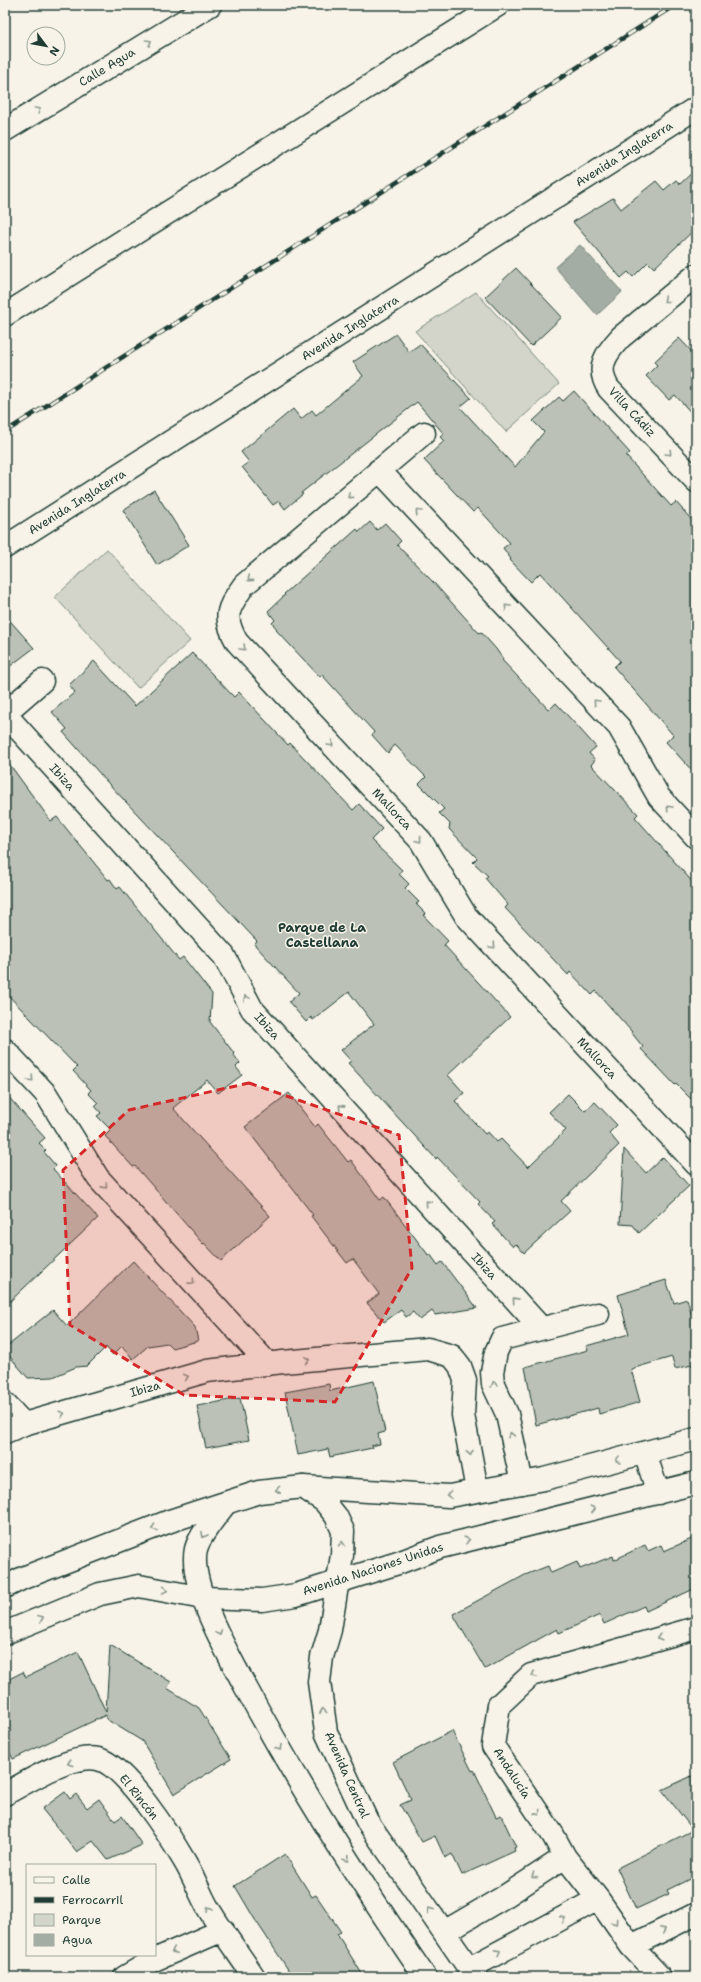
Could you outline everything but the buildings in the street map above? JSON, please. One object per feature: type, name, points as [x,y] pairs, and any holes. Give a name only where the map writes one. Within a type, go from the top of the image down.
[{"type":"street","name":"Calle Agua","points":[[5,130],[210,5]]},
{"type":"street","points":[[5,315],[498,5]]},
{"type":"street","name":"Avenida Inglaterra","points":[[5,548],[696,108]]},
{"type":"street","name":"Villa Cádiz","points":[[696,275],[621,337],[610,348],[604,360],[603,370],[603,379],[609,388],[696,482]]},
{"type":"street","name":"Mallorca","points":[[424,433],[244,585],[230,608],[228,614],[228,627],[237,642],[421,841],[466,916],[696,1164]]},
{"type":"street","points":[[379,470],[618,727],[659,797],[696,837]]},
{"type":"street","name":"Ibiza","points":[[42,681],[5,714],[224,956],[252,1009],[541,1328]]},
{"type":"street","points":[[5,1050],[46,1094],[98,1178],[268,1364]]},
{"type":"street","points":[[522,1483],[507,1414],[493,1384],[492,1372],[496,1352],[502,1339],[598,1314]]},
{"type":"street","name":"Ibiza","points":[[5,1404],[15,1428],[207,1371],[428,1349],[452,1356],[460,1366],[465,1380],[463,1415],[477,1490]]},
{"type":"street","points":[[5,1587],[24,1578],[170,1521],[259,1492],[303,1487],[449,1496],[522,1483],[696,1440]]},
{"type":"street","points":[[645,1453],[658,1493]]},
{"type":"street","name":"Avenida Naciones Unidas","points":[[5,1633],[100,1594],[139,1586],[203,1598],[262,1600],[296,1595],[398,1564],[440,1547],[696,1483]]},
{"type":"street","name":"Avenida Central","points":[[303,1487],[324,1501],[336,1516],[343,1531],[342,1555],[336,1582],[330,1630],[322,1657],[319,1682],[326,1732],[367,1821],[472,1973]]},
{"type":"street","points":[[226,1503],[206,1530],[196,1548],[196,1569],[203,1598],[226,1651],[275,1742],[371,1899],[425,1977]]},
{"type":"street","name":"Andalucía","points":[[598,1899],[565,1857],[553,1834],[493,1746],[499,1704],[531,1675],[696,1628]]},
{"type":"street","name":"El Rincón","points":[[5,1794],[68,1763],[86,1758],[98,1759],[108,1763],[123,1777],[166,1831],[185,1862],[208,1908],[254,1977]]},
{"type":"street","points":[[444,1932],[504,1897],[565,1857]]},
{"type":"street","points":[[472,1973],[598,1899],[631,1946],[660,1977]]},
{"type":"street","points":[[631,1946],[696,1914]]},
{"type":"street","points":[[125,1977],[154,1960],[223,1930]]},
{"type":"highlighted area","points":[[249,1083],[399,1135],[412,1268],[335,1402],[184,1395],[70,1325],[63,1170],[129,1110]]},
{"type":"green space","points":[[476,292],[559,384],[506,432],[415,331]]},
{"type":"green space","points":[[107,549],[190,641],[138,688],[55,597]]},
{"type":"water","points":[[580,245],[622,292],[597,315],[555,267]]},
{"type":"railway","points":[[5,432],[675,5]]},
{"type":"district","name":"Parque de La Castellana","points":[[322,934]]}]
